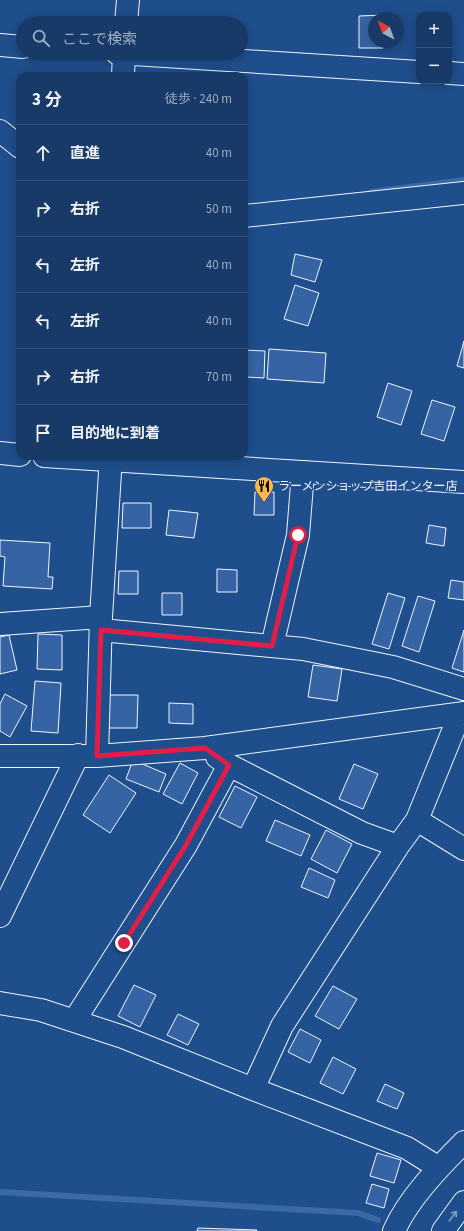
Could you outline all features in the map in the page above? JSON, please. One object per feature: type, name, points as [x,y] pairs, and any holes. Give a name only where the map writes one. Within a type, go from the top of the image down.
[{"type":"main road","points":[[127,16],[128,0]]},
{"type":"main road","points":[[0,45],[16,46]]},
{"type":"main road","points":[[122,72],[123,60]]},
{"type":"main road","points":[[233,60],[416,72]]},
{"type":"main road","points":[[452,74],[464,74]]},
{"type":"main road","points":[[0,131],[16,144]]},
{"type":"main road","points":[[248,216],[464,193]]},
{"type":"main road","points":[[0,453],[16,454]]},
{"type":"main road","points":[[0,916],[87,755],[101,624],[111,460]]},
{"type":"main road","points":[[138,460],[464,482]]},
{"type":"main road","points":[[272,646],[298,535],[302,472]]},
{"type":"main road","points":[[0,624],[101,624],[303,649],[393,667],[464,689]]},
{"type":"main road","points":[[0,756],[87,755],[205,748],[462,714]]},
{"type":"main road","points":[[253,1089],[282,1026],[398,846],[417,820],[462,714]]},
{"type":"main road","points":[[205,748],[229,765],[362,833],[398,846]]},
{"type":"main road","points":[[74,1021],[186,845],[229,765]]},
{"type":"main road","points":[[417,820],[464,848]]},
{"type":"main road","points":[[0,1003],[41,1010],[123,1037],[407,1148],[439,1168]]},
{"type":"main road","points":[[394,1231],[401,1216],[439,1168],[464,1142]]},
{"type":"main road","points":[[443,1231],[464,1202]]},
{"type":"building","points":[[359,16],[368,16],[368,48],[359,48]]},
{"type":"building","points":[[295,254],[322,260],[315,282],[291,275]]},
{"type":"building","points":[[295,285],[319,293],[308,326],[284,319]]},
{"type":"building","points":[[464,341],[464,368],[457,366]]},
{"type":"building","points":[[269,349],[326,353],[324,383],[267,379]]},
{"type":"building","points":[[248,350],[265,351],[264,378],[248,377]]},
{"type":"building","points":[[388,383],[412,391],[401,425],[377,417]]},
{"type":"building","points":[[432,400],[455,407],[444,441],[421,434]]},
{"type":"building","points":[[255,492],[274,492],[274,515],[254,515]]},
{"type":"building","points":[[123,503],[151,503],[151,528],[122,528]]},
{"type":"building","points":[[169,510],[198,513],[194,538],[166,535]]},
{"type":"building","points":[[429,525],[446,528],[444,546],[426,543]]},
{"type":"building","points":[[0,540],[50,543],[48,577],[53,577],[52,589],[3,586],[5,557],[0,556]]},
{"type":"building","points":[[217,569],[237,570],[237,592],[217,592]]},
{"type":"building","points":[[119,571],[138,571],[138,594],[118,594]]},
{"type":"building","points":[[451,580],[464,582],[464,600],[448,598]]},
{"type":"building","points":[[162,593],[182,593],[182,615],[162,615]]},
{"type":"building","points":[[388,593],[405,598],[389,649],[372,644]]},
{"type":"building","points":[[418,596],[435,601],[419,652],[402,646]]},
{"type":"building","points":[[464,630],[464,672],[452,668]]},
{"type":"building","points":[[38,634],[62,635],[62,670],[37,669]]},
{"type":"building","points":[[9,635],[17,670],[0,674],[0,637]]},
{"type":"building","points":[[313,665],[342,669],[337,701],[308,697]]},
{"type":"building","points":[[35,681],[61,683],[58,733],[31,731]]},
{"type":"building","points":[[5,694],[27,706],[10,737],[0,731],[0,704]]},
{"type":"building","points":[[108,695],[138,695],[137,728],[108,728]]},
{"type":"building","points":[[169,703],[193,704],[193,724],[169,723]]},
{"type":"building","points":[[133,760],[166,774],[159,792],[126,779]]},
{"type":"building","points":[[180,763],[198,773],[182,804],[163,794]]},
{"type":"building","points":[[354,764],[378,774],[363,809],[339,799]]},
{"type":"building","points":[[109,775],[136,793],[110,833],[83,815]]},
{"type":"building","points":[[235,786],[257,797],[241,828],[219,817]]},
{"type":"building","points":[[275,820],[310,835],[301,856],[266,841]]},
{"type":"building","points":[[326,830],[352,844],[337,873],[311,859]]},
{"type":"building","points":[[309,868],[335,880],[328,898],[301,887]]},
{"type":"building","points":[[134,985],[156,995],[140,1027],[118,1016]]},
{"type":"building","points":[[333,986],[357,999],[339,1029],[315,1016]]},
{"type":"building","points":[[178,1014],[199,1024],[188,1045],[167,1035]]},
{"type":"building","points":[[300,1029],[321,1040],[310,1063],[288,1052]]},
{"type":"building","points":[[333,1057],[356,1069],[343,1094],[320,1083]]},
{"type":"building","points":[[385,1084],[404,1093],[397,1109],[377,1101]]},
{"type":"building","points":[[377,1153],[401,1160],[394,1183],[370,1176]]},
{"type":"building","points":[[372,1184],[389,1189],[384,1208],[366,1203]]},
{"type":"building","points":[[198,1228],[257,1230],[197,1231]]},
{"type":"waterway","points":[[371,192],[464,180]]},
{"type":"waterway","points":[[0,1192],[358,1213],[378,1220]]},
{"type":"place","name":"ラーメンショップ吉田インター店","points":[[264,503]]},
{"type":"route","points":[[124,943],[186,845],[229,765],[205,748],[97,756],[101,630],[272,646],[298,535]]}]
